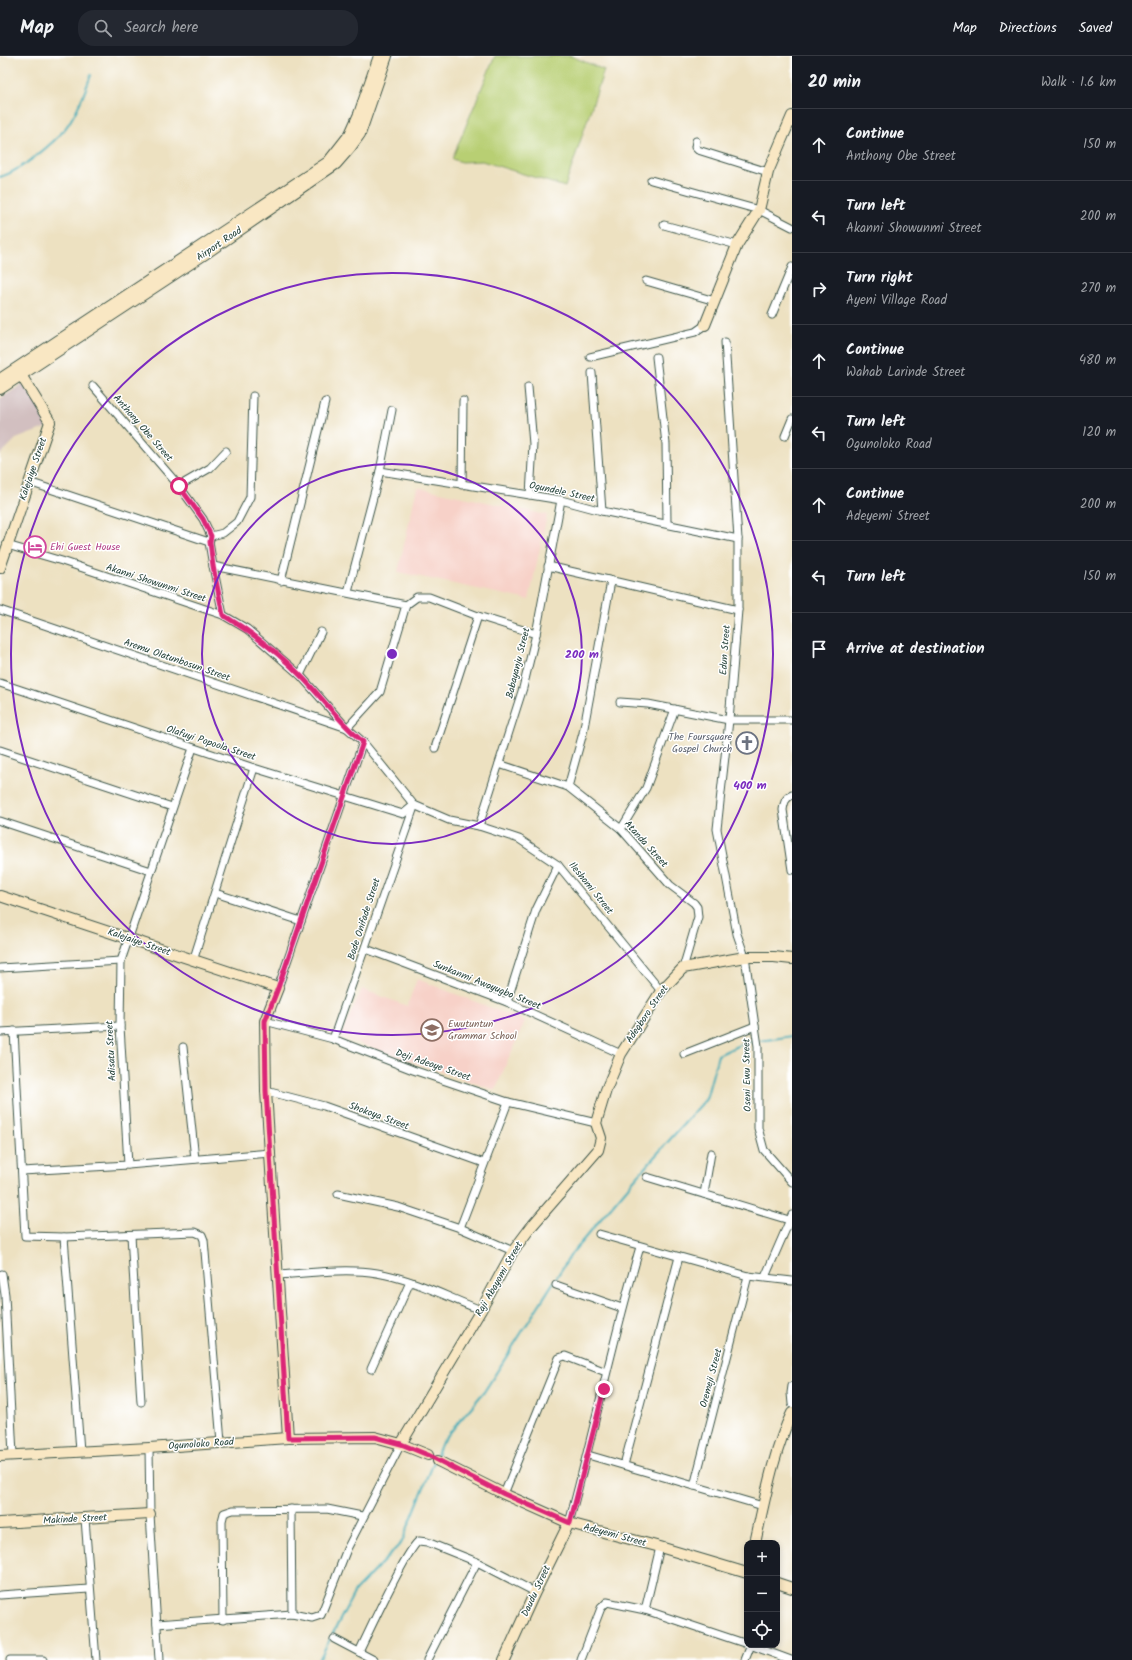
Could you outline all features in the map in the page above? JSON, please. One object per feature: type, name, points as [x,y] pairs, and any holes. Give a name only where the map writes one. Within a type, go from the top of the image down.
[{"type":"street","name":"Airport Road","points":[[0,379],[328,162],[350,134],[359,114],[379,56]]},
{"type":"street","name":"Airport Road","points":[[0,390],[205,254],[336,164],[360,134],[387,56]]},
{"type":"street","points":[[590,357],[695,332],[705,325],[737,245],[759,210],[768,172],[792,116]]},
{"type":"street","points":[[696,141],[695,147],[698,150],[768,172]]},
{"type":"street","points":[[651,180],[759,210],[792,227]]},
{"type":"street","points":[[664,225],[737,245]]},
{"type":"street","points":[[772,315],[792,267]]},
{"type":"street","points":[[646,281],[715,300]]},
{"type":"street","name":"Edun Street","points":[[725,342],[738,539],[738,610],[729,720],[717,829],[737,934],[745,957]]},
{"type":"street","points":[[656,357],[666,444],[667,523]]},
{"type":"street","points":[[592,373],[602,511]]},
{"type":"street","name":"Kalejaiye Street","points":[[0,568],[50,422],[21,375]]},
{"type":"street","name":"Anthony Obe Street","points":[[94,386],[179,486],[203,519],[210,539],[213,566],[223,615]]},
{"type":"street","points":[[528,387],[533,444],[530,495]]},
{"type":"street","points":[[29,482],[210,539],[223,533],[237,522],[250,497],[253,396]]},
{"type":"street","points":[[462,485],[463,401]]},
{"type":"street","points":[[280,581],[325,402]]},
{"type":"street","points":[[348,592],[380,471],[392,410]]},
{"type":"street","points":[[785,436],[792,419]]},
{"type":"street","points":[[179,486],[210,468],[226,451]]},
{"type":"street","name":"Ogundele Street","points":[[380,471],[561,500],[602,511],[667,523],[738,539]]},
{"type":"street","name":"Babayanju Street","points":[[479,826],[522,688],[536,634],[561,500]]},
{"type":"street","name":"Akanni Showunmi Street","points":[[7,545],[223,615],[247,629],[300,675],[347,728],[363,742],[414,805]]},
{"type":"street","points":[[213,566],[280,581],[348,592],[406,605]]},
{"type":"street","points":[[548,566],[611,582],[738,610]]},
{"type":"street","points":[[568,787],[583,733],[611,582]]},
{"type":"street","points":[[347,728],[380,692],[406,605],[417,597],[429,597],[478,616],[536,634]]},
{"type":"street","name":"Aremu Olatunbosun Street","points":[[0,610],[347,728]]},
{"type":"street","points":[[435,748],[478,616]]},
{"type":"street","points":[[300,675],[321,632]]},
{"type":"street","name":"Olafuyi Popoola Street","points":[[0,684],[344,797],[403,814],[414,805]]},
{"type":"street","points":[[620,702],[648,704],[729,720],[792,720]]},
{"type":"street","points":[[621,829],[646,788],[675,709]]},
{"type":"street","points":[[288,1438],[266,1091],[265,1021],[278,988],[363,742]]},
{"type":"street","name":"Adisatu Street","points":[[128,1165],[120,1026],[121,961],[193,748]]},
{"type":"street","points":[[0,750],[172,808]]},
{"type":"street","name":"Atanda Street","points":[[499,764],[568,787],[621,829],[670,885],[697,907],[698,917],[683,968]]},
{"type":"street","points":[[193,961],[254,768]]},
{"type":"street","points":[[792,795],[787,797],[784,802],[783,810],[792,870]]},
{"type":"street","name":"Ileshomi Street","points":[[414,805],[449,820],[479,826],[519,839],[558,865],[661,991]]},
{"type":"street","name":"Bode Onifade Street","points":[[333,1039],[366,948],[389,875],[414,805]]},
{"type":"street","points":[[0,821],[151,871]]},
{"type":"street","points":[[507,1002],[536,910],[558,865]]},
{"type":"street","points":[[215,893],[301,922]]},
{"type":"street","name":"Kalejaiye Street","points":[[0,896],[128,937],[193,961],[278,988]]},
{"type":"street","name":"Sunkanmi Awoyugbo Street","points":[[366,948],[507,1002],[621,1054]]},
{"type":"street","points":[[683,968],[745,957],[774,957],[792,959]]},
{"type":"street","name":"Oseni Ewu Street","points":[[745,957],[758,1046],[758,1128],[764,1150],[792,1182]]},
{"type":"street","points":[[0,968],[121,961]]},
{"type":"street","name":"Adegboro Street","points":[[596,1123],[606,1090],[621,1054],[661,991],[683,968]]},
{"type":"street","name":"Deji Adeoye Street","points":[[265,1021],[333,1039],[413,1070],[508,1102],[596,1123]]},
{"type":"street","points":[[0,1032],[120,1026]]},
{"type":"street","points":[[684,1054],[755,1026]]},
{"type":"street","points":[[14,1031],[25,1236],[64,1237],[195,1232],[202,1235],[204,1240],[221,1442]]},
{"type":"street","points":[[183,1047],[195,1159]]},
{"type":"street","name":"Shokoya Street","points":[[266,1091],[324,1106],[484,1163]]},
{"type":"street","points":[[460,1228],[508,1102]]},
{"type":"street","name":"Raji Abayomi Street","points":[[401,1444],[481,1310],[513,1251],[531,1227],[598,1150],[601,1138],[596,1123]]},
{"type":"street","points":[[22,1171],[128,1165],[271,1153]]},
{"type":"street","points":[[704,1194],[711,1153]]},
{"type":"street","points":[[646,1177],[791,1217],[765,1277]]},
{"type":"street","points":[[338,1194],[398,1207],[460,1228],[513,1251]]},
{"type":"street","points":[[599,1234],[640,1247],[748,1276],[792,1281]]},
{"type":"street","points":[[131,1235],[141,1402]]},
{"type":"street","points":[[64,1237],[80,1451]]},
{"type":"street","points":[[570,1523],[604,1389],[606,1372],[622,1308],[640,1247]]},
{"type":"street","points":[[624,1465],[679,1257]]},
{"type":"street","points":[[277,1275],[328,1272],[377,1273],[410,1282],[481,1310]]},
{"type":"street","points":[[2,1276],[5,1295],[13,1455]]},
{"type":"street","name":"Oremeji Street","points":[[694,1486],[748,1276]]},
{"type":"street","points":[[371,1369],[410,1282]]},
{"type":"street","points":[[556,1285],[622,1308]]},
{"type":"street","points":[[504,1494],[559,1358],[565,1356],[606,1372]]},
{"type":"street","points":[[792,1386],[790,1393],[792,1404]]},
{"type":"street","points":[[756,1540],[763,1506],[786,1426],[792,1413]]},
{"type":"street","name":"Ogunoloko Road","points":[[0,1456],[149,1448],[288,1438],[375,1437],[401,1444]]},
{"type":"street","points":[[157,1624],[292,1614],[312,1618],[321,1615],[347,1549],[362,1516],[401,1444]]},
{"type":"street","name":"Adeyemi Street","points":[[401,1444],[428,1455],[504,1494],[570,1523],[660,1547],[744,1572]]},
{"type":"street","points":[[149,1448],[150,1514],[159,1660]]},
{"type":"street","points":[[588,1455],[763,1506]]},
{"type":"street","points":[[291,1509],[292,1614]]},
{"type":"street","points":[[223,1620],[222,1521],[224,1513],[228,1510],[327,1509],[362,1516]]},
{"type":"street","name":"Makinde Street","points":[[0,1522],[85,1519],[150,1514]]},
{"type":"street","points":[[85,1519],[89,1589],[96,1660]]},
{"type":"street","name":"Daudu Street","points":[[504,1660],[535,1592],[570,1523]]},
{"type":"street","points":[[359,1652],[416,1543],[422,1540],[477,1562],[535,1592]]},
{"type":"street","points":[[645,1610],[660,1547]]},
{"type":"street","points":[[427,1660],[477,1562]]},
{"type":"street","points":[[780,1584],[792,1588]]},
{"type":"street","points":[[0,1595],[89,1589]]},
{"type":"street","points":[[581,1660],[603,1604],[607,1602],[613,1602],[645,1610],[744,1643]]},
{"type":"street","points":[[334,1639],[374,1660]]},
{"type":"street","points":[[745,1660],[749,1648]]},
{"type":"street","points":[[758,1648],[791,1660]]},
{"type":"street","points":[[10,1660],[43,1660]]},
{"type":"shaded area","points":[[24,383],[53,425],[16,439],[0,455],[0,399]]},
{"type":"shaded area","points":[[417,487],[547,515],[529,600],[398,572]]},
{"type":"shaded area","name":"Ewutuntun Grammar School","points":[[417,979],[525,1021],[495,1090],[340,1037],[362,989],[407,1006]]},
{"type":"green space","points":[[495,56],[571,56],[604,70],[565,187],[482,161],[462,162],[452,159]]},
{"type":"waterway","points":[[0,177],[18,169],[28,162],[48,146],[64,130],[79,106],[91,75]]},
{"type":"waterway","points":[[760,1041],[792,1036]]},
{"type":"waterway","points":[[319,1660],[355,1591],[402,1542],[442,1442],[484,1392],[572,1253],[633,1181],[706,1099],[718,1055],[746,1042],[755,1041]]},
{"type":"place","name":"Ehi Guest House","points":[[35,547]]},
{"type":"place","name":"The Foursquare Gospel Church","points":[[747,743]]},
{"type":"place","name":"Ewutuntun Grammar School","points":[[432,1030]]},
{"type":"route","points":[[179,486],[203,519],[211,536],[210,542],[213,566],[223,615],[247,629],[300,675],[347,728],[363,742],[278,988],[265,1021],[266,1091],[288,1438],[375,1437],[401,1444],[428,1455],[504,1494],[570,1523],[604,1389]]}]
